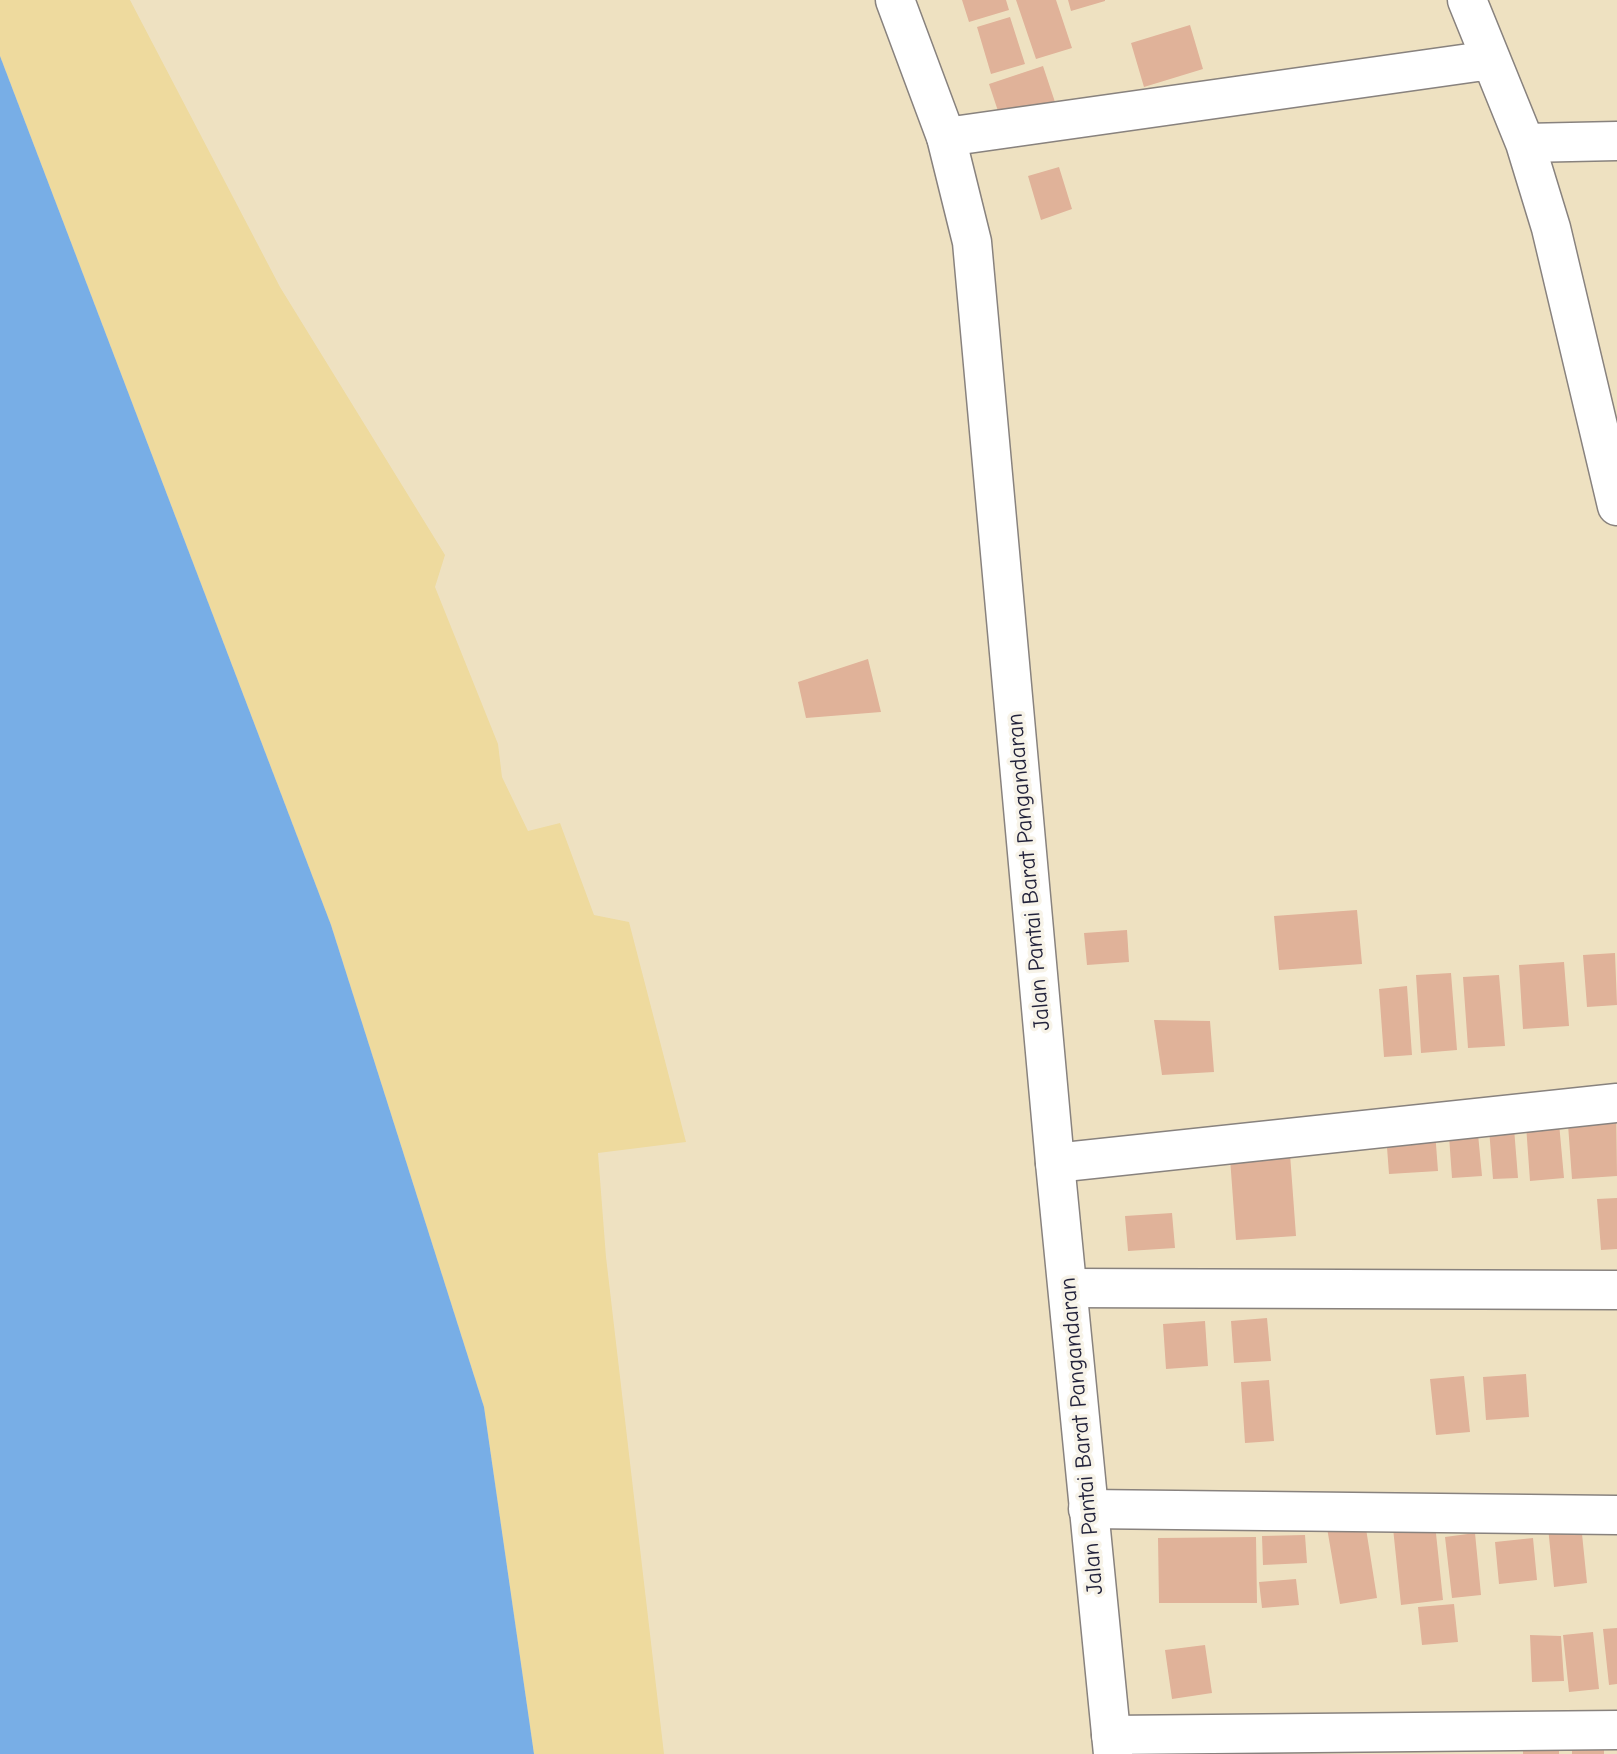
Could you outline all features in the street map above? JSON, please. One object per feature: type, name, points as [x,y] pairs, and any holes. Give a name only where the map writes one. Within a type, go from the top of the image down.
[{"type":"street","name":"Jalan Pantai Barat Pangandaran","points":[[895,0],[946,137],[972,242],[1055,1163],[1112,1744]]},
{"type":"street","points":[[1467,0],[1525,143],[1550,228],[1617,506]]},
{"type":"street","points":[[946,137],[1491,60]]},
{"type":"street","points":[[1525,143],[1617,141]]},
{"type":"street","points":[[1055,1163],[1617,1103]]},
{"type":"street","points":[[1068,1289],[1617,1290]]},
{"type":"street","points":[[1088,1509],[1617,1515]]},
{"type":"street","points":[[1112,1744],[1617,1730]]},
{"type":"sand","points":[[0,0],[130,0],[280,287],[445,555],[435,587],[498,744],[502,777],[528,831],[560,823],[594,915],[629,922],[686,1142],[598,1153],[606,1257],[664,1754],[534,1754],[484,1407],[331,925],[0,56]]},
{"type":"water","points":[[0,56],[331,925],[484,1407],[534,1754],[0,1754]]},
{"type":"building","points":[[962,0],[1006,0],[1009,10],[969,22]]},
{"type":"building","points":[[1016,0],[1056,0],[1072,48],[1036,59]]},
{"type":"building","points":[[1068,0],[1105,0],[1105,1],[1071,11]]},
{"type":"building","points":[[1010,17],[1025,64],[991,74],[977,27]]},
{"type":"building","points":[[1190,25],[1203,69],[1144,87],[1131,43]]},
{"type":"building","points":[[1043,66],[1055,102],[1001,120],[989,84]]},
{"type":"building","points":[[1059,167],[1072,209],[1041,220],[1028,176]]},
{"type":"building","points":[[868,659],[881,712],[806,718],[798,682]]},
{"type":"building","points":[[1357,910],[1362,964],[1279,970],[1274,916]]},
{"type":"building","points":[[1127,930],[1129,962],[1087,965],[1084,933]]},
{"type":"building","points":[[1615,953],[1617,1005],[1587,1007],[1583,955]]},
{"type":"building","points":[[1564,962],[1569,1026],[1523,1029],[1519,965]]},
{"type":"building","points":[[1451,973],[1457,1050],[1421,1053],[1416,975]]},
{"type":"building","points":[[1499,975],[1505,1046],[1468,1048],[1463,977]]},
{"type":"building","points":[[1407,986],[1412,1055],[1384,1057],[1379,989]]},
{"type":"building","points":[[1154,1020],[1210,1021],[1214,1072],[1162,1075]]},
{"type":"building","points":[[1616,1107],[1617,1176],[1572,1179],[1567,1111]]},
{"type":"building","points":[[1559,1123],[1564,1178],[1530,1181],[1526,1125]]},
{"type":"building","points":[[1514,1128],[1518,1178],[1493,1179],[1489,1129]]},
{"type":"building","points":[[1435,1131],[1438,1171],[1389,1174],[1386,1134]]},
{"type":"building","points":[[1478,1134],[1482,1176],[1452,1178],[1449,1136]]},
{"type":"building","points":[[1290,1154],[1296,1236],[1236,1240],[1230,1158]]},
{"type":"building","points":[[1617,1198],[1617,1249],[1601,1250],[1597,1199]]},
{"type":"building","points":[[1172,1213],[1175,1248],[1128,1251],[1125,1216]]},
{"type":"building","points":[[1267,1318],[1271,1361],[1234,1363],[1231,1321]]},
{"type":"building","points":[[1205,1321],[1208,1366],[1166,1369],[1163,1324]]},
{"type":"building","points":[[1526,1374],[1529,1417],[1486,1420],[1483,1377]]},
{"type":"building","points":[[1464,1376],[1470,1432],[1436,1435],[1430,1379]]},
{"type":"building","points":[[1269,1380],[1274,1441],[1245,1443],[1241,1382]]},
{"type":"building","points":[[1364,1516],[1377,1598],[1340,1604],[1326,1522]]},
{"type":"building","points":[[1435,1524],[1443,1600],[1401,1605],[1393,1528]]},
{"type":"building","points":[[1581,1524],[1587,1583],[1554,1587],[1548,1527]]},
{"type":"building","points":[[1475,1533],[1481,1595],[1452,1598],[1445,1537]]},
{"type":"building","points":[[1305,1535],[1307,1563],[1263,1565],[1262,1536]]},
{"type":"building","points":[[1256,1537],[1257,1603],[1159,1603],[1158,1538]]},
{"type":"building","points":[[1533,1538],[1537,1580],[1499,1584],[1495,1542]]},
{"type":"building","points":[[1296,1579],[1299,1605],[1262,1608],[1259,1582]]},
{"type":"building","points":[[1454,1604],[1458,1642],[1422,1645],[1418,1607]]},
{"type":"building","points":[[1617,1628],[1617,1684],[1609,1685],[1603,1629]]},
{"type":"building","points":[[1593,1632],[1599,1689],[1569,1692],[1563,1635]]},
{"type":"building","points":[[1530,1635],[1561,1636],[1564,1681],[1532,1682]]},
{"type":"building","points":[[1205,1645],[1212,1693],[1172,1699],[1165,1650]]},
{"type":"building","points":[[1604,1737],[1604,1754],[1572,1754],[1572,1738]]},
{"type":"building","points":[[1523,1742],[1559,1743],[1559,1754],[1523,1754]]}]
